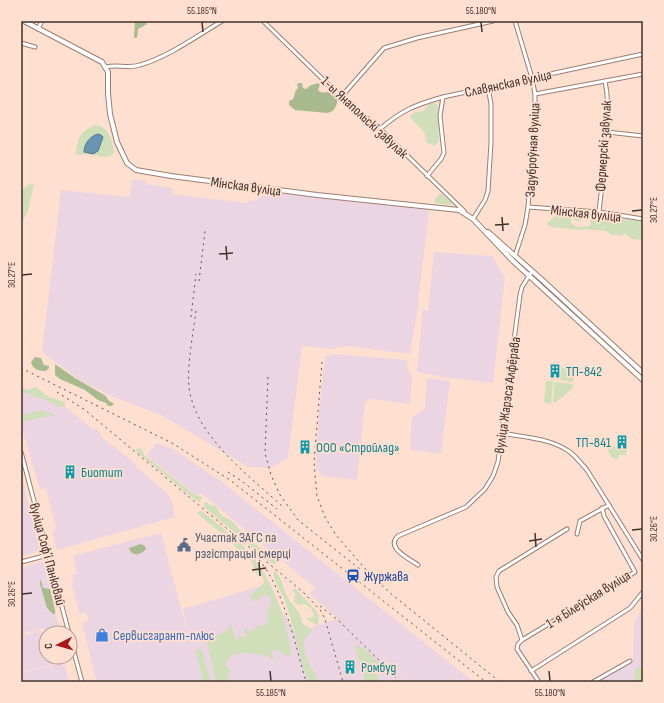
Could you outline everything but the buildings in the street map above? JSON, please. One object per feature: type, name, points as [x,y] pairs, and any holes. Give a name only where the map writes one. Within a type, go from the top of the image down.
[{"type":"main road","points":[[24,21],[98,59],[106,67]]},
{"type":"main road","name":"Мінская вуліца","points":[[106,67],[109,76],[109,103],[113,128],[124,158],[130,166],[136,170],[177,177],[317,195],[454,209],[466,214],[480,226]]},
{"type":"main road","points":[[480,226],[532,271],[643,373]]},
{"type":"main road","points":[[480,226],[513,261],[643,380]]},
{"type":"main road","points":[[513,261],[515,256]]},
{"type":"street","points":[[38,29],[42,21]]},
{"type":"street","points":[[106,67],[139,66],[154,60],[222,21]]},
{"type":"street","name":"1-ы Янапольскі завулак","points":[[263,21],[341,97],[380,129],[466,214]]},
{"type":"street","points":[[341,97],[384,48],[417,38],[493,21]]},
{"type":"street","name":"Задуброўная вуліца","points":[[515,21],[532,78],[535,94],[534,151],[528,208],[525,225],[515,256]]},
{"type":"street","points":[[21,43],[35,48]]},
{"type":"street","name":"Славянская вуліца","points":[[380,129],[408,108],[443,97],[643,54]]},
{"type":"street","name":"Славянская вуліца","points":[[535,94],[643,74]]},
{"type":"street","name":"Фермерскі завулак","points":[[599,212],[607,132],[607,90],[605,81]]},
{"type":"street","points":[[473,219],[485,200],[488,191],[491,143],[491,104],[488,87]]},
{"type":"street","points":[[427,176],[444,153],[440,116],[443,97]]},
{"type":"street","points":[[607,132],[643,136]]},
{"type":"street","name":"Мінская вуліца","points":[[528,208],[599,212],[643,219]]},
{"type":"street","name":"вуліца Жарэса Алфёрава","points":[[418,565],[398,551],[393,544],[394,540],[398,536],[463,509],[485,489],[493,476],[498,462],[520,295],[528,275],[532,271]]},
{"type":"street","points":[[502,433],[544,440],[558,445],[575,457],[587,470],[643,560]]},
{"type":"street","name":"вуліца Софʼі Панковай","points":[[21,452],[67,625]]},
{"type":"street","points":[[577,534],[580,521],[608,505]]},
{"type":"street","name":"1-я Білеўская вуліца","points":[[522,640],[635,572],[604,516],[602,508]]},
{"type":"street","points":[[539,682],[517,650],[518,644],[522,640],[497,587],[496,577],[499,571],[567,529]]},
{"type":"street","points":[[21,562],[48,555]]},
{"type":"street","points":[[531,671],[630,608],[643,592]]},
{"type":"street","points":[[593,682],[630,661]]},
{"type":"street","points":[[77,665],[82,682]]},
{"type":"shaded area","points":[[132,179],[146,181],[146,184],[172,188],[172,194],[247,203],[248,201],[257,200],[267,192],[429,210],[417,313],[410,354],[346,346],[332,349],[302,346],[288,458],[271,468],[248,467],[161,415],[109,395],[80,380],[42,352],[61,190],[130,197]]},
{"type":"shaded area","points":[[434,252],[492,256],[505,278],[493,383],[442,377],[417,372],[423,309],[428,311]]},
{"type":"shaded area","points":[[337,354],[407,360],[408,371],[412,375],[410,404],[370,399],[365,403],[357,480],[322,476],[316,467],[319,412],[325,356]]},
{"type":"shaded area","points":[[427,378],[450,381],[441,454],[410,450],[412,417],[425,409]]},
{"type":"shaded area","points":[[21,387],[65,406],[91,428],[98,430],[102,437],[137,465],[135,466],[166,492],[172,500],[175,517],[57,550],[52,531],[56,529],[46,488],[40,489],[23,432],[21,432]]},
{"type":"shaded area","points":[[157,443],[175,450],[222,482],[474,682],[411,682],[374,650],[410,682],[97,682],[82,623],[89,620],[86,612],[80,614],[72,584],[74,583],[71,575],[77,573],[73,556],[140,538],[161,533],[190,641],[183,609],[267,584],[295,633],[338,619],[310,594],[315,588],[201,493],[197,496],[152,460],[147,454]]},
{"type":"shaded area","points":[[21,473],[40,551],[21,556]]},
{"type":"shaded area","points":[[43,561],[59,625],[38,625],[38,629],[21,634],[21,568]]},
{"type":"shaded area","points":[[643,606],[643,682],[597,682],[633,662],[634,624]]},
{"type":"shaded area","points":[[38,631],[38,665],[51,665],[21,672],[21,636]]},
{"type":"shaded area","points":[[55,665],[65,665],[69,682],[21,682],[21,673]]},
{"type":"green space","points":[[135,21],[145,21],[147,24],[138,29],[137,38],[134,38]]},
{"type":"green space","points":[[302,83],[303,88],[306,89],[311,85],[318,83],[320,85],[318,90],[323,93],[332,92],[335,94],[338,98],[335,108],[327,113],[295,110],[289,105],[289,101],[293,99],[298,88],[297,84]]},
{"type":"green space","points":[[434,103],[438,105],[439,141],[435,146],[426,141],[423,130],[410,117],[413,113],[423,111],[429,104]]},
{"type":"green space","points":[[95,125],[104,128],[107,131],[113,144],[114,153],[107,157],[76,155],[78,140],[82,133]]},
{"type":"green space","points":[[34,184],[28,211],[21,224],[21,189],[24,189],[27,185]]},
{"type":"green space","points":[[442,194],[452,204],[448,205],[435,203],[435,199]]},
{"type":"green space","points":[[559,213],[575,214],[581,219],[581,222],[574,220],[573,217],[571,218],[571,223],[577,227],[590,226],[591,218],[593,216],[643,221],[643,240],[632,239],[626,234],[619,236],[615,234],[613,236],[606,231],[551,227],[547,224]]},
{"type":"green space","points":[[35,357],[41,358],[44,365],[49,366],[46,371],[33,367],[31,362]]},
{"type":"green space","points":[[55,364],[75,378],[106,396],[108,400],[114,404],[112,406],[108,406],[106,403],[98,400],[85,390],[60,379],[55,375]]},
{"type":"green space","points":[[561,368],[575,370],[573,382],[560,380]]},
{"type":"green space","points":[[546,381],[553,381],[551,405],[544,402]]},
{"type":"green space","points":[[554,382],[573,384],[573,388],[555,403],[553,401]]},
{"type":"green space","points":[[36,387],[49,397],[65,402],[65,405],[63,407],[59,407],[44,399],[21,392],[21,388],[27,390]]},
{"type":"green space","points":[[42,410],[55,415],[50,416],[48,414],[46,417],[21,422],[21,415]]},
{"type":"green space","points":[[606,446],[627,448],[626,455],[619,455],[616,459],[611,457]]},
{"type":"green space","points":[[137,448],[142,449],[144,455],[195,495],[202,497],[200,502],[139,454],[136,451]]},
{"type":"green space","points":[[204,502],[207,502],[210,506],[215,505],[222,516],[231,520],[247,537],[276,561],[275,564],[267,560],[204,507]]},
{"type":"green space","points":[[202,511],[241,544],[260,566],[277,600],[291,649],[290,656],[279,651],[273,651],[272,653],[274,657],[272,660],[267,655],[241,653],[231,656],[226,661],[226,667],[231,670],[226,682],[216,682],[207,643],[208,639],[225,632],[231,625],[236,640],[238,640],[238,634],[244,638],[246,635],[243,629],[245,628],[250,632],[258,626],[266,624],[268,619],[268,611],[272,600],[269,596],[263,596],[255,602],[252,601],[251,595],[264,583],[263,577],[256,573],[251,561],[235,547],[225,534],[220,532],[198,514],[198,512]]},
{"type":"green space","points":[[141,544],[145,546],[146,549],[142,553],[134,554],[130,551],[129,548]]},
{"type":"green space","points":[[274,570],[281,580],[288,598],[299,612],[302,623],[311,629],[312,632],[304,639],[304,646],[308,661],[318,682],[308,682],[285,601],[277,586],[273,574]]},
{"type":"green space","points":[[41,580],[43,588],[50,589],[55,614],[47,608],[40,584]]},
{"type":"green space","points":[[293,589],[298,591],[316,611],[319,616],[318,626],[307,618],[313,617],[314,614],[311,608],[304,604],[297,605],[295,603],[295,594]]},
{"type":"green space","points":[[358,645],[368,652],[382,667],[377,676],[380,682],[365,682],[355,647]]},
{"type":"green space","points":[[197,649],[202,651],[211,682],[203,682],[195,653]]},
{"type":"green space","points":[[643,665],[643,682],[634,682],[635,669]]},
{"type":"water","points":[[98,134],[103,137],[98,151],[93,154],[84,152],[88,141]]},
{"type":"railway","points":[[199,281],[205,231]]},
{"type":"railway","points":[[191,317],[196,274]]},
{"type":"railway","points":[[196,311],[189,369],[189,387],[193,405],[213,439],[226,454],[284,508]]},
{"type":"railway","points":[[322,362],[314,463],[317,496],[325,517],[336,535],[368,572],[389,592],[500,682]]},
{"type":"railway","points":[[21,368],[172,443],[230,480],[486,682]]},
{"type":"railway","points":[[268,377],[265,453],[271,475],[280,495],[298,520],[361,570]]},
{"type":"railway","points":[[57,392],[85,410],[304,593],[321,611],[325,619],[343,682]]},
{"type":"railway","points":[[228,472],[277,509]]},
{"type":"railway","points":[[259,560],[268,572],[282,601],[306,682]]},
{"type":"railway","points":[[320,606],[338,620],[392,673],[399,682]]},
{"type":"place","name":"ТП-842","points":[[555,371]]},
{"type":"place","name":"ТП-841","points":[[622,442]]},
{"type":"place","name":"ООО «Стройлад»","points":[[305,447]]},
{"type":"place","name":"Биотит","points":[[70,472]]},
{"type":"place","name":"Участак ЗАГС па рэгістрацыі смерці","points":[[184,545]]},
{"type":"place","name":"Журжава","points":[[353,576]]},
{"type":"place","name":"Сервисгарант-плюс","points":[[102,635]]},
{"type":"place","name":"Ромбуд","points":[[350,667]]}]
